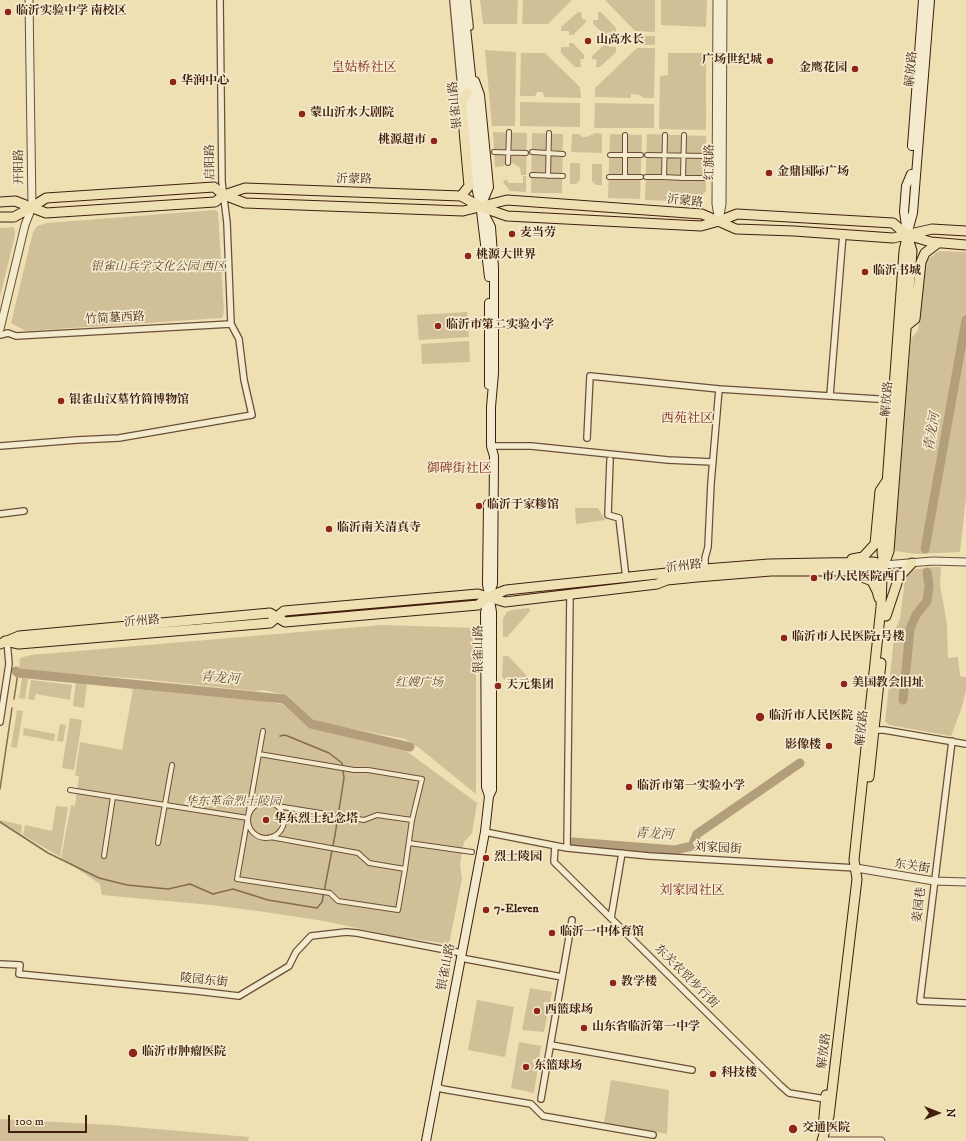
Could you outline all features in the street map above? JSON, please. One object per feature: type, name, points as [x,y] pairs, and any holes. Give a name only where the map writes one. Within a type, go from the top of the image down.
[{"type":"main road","name":"银雀山路","points":[[426,1141],[485,832],[489,796],[486,787],[485,613],[492,584],[494,456],[491,446],[491,406],[488,373],[489,269],[464,97],[457,0]]},
{"type":"main road","name":"银雀山路","points":[[463,0],[483,187],[481,207]]},
{"type":"main road","name":"解放路","points":[[822,1141],[830,1116],[857,879],[854,860],[881,607],[882,576],[889,551],[912,251],[904,212],[906,186],[911,174],[923,0]]},
{"type":"main road","name":"解放路","points":[[822,1141],[823,1115],[852,878],[859,860],[875,730],[886,616],[887,576],[882,552],[887,479],[904,251],[914,213],[930,0]]},
{"type":"main road","points":[[470,68],[480,94],[489,187],[481,207]]},
{"type":"main road","points":[[461,196],[469,186],[464,97]]},
{"type":"main road","name":"沂蒙路","points":[[0,217],[14,216],[46,198],[214,187],[224,194],[245,203],[463,212],[507,200],[702,214],[736,229],[893,238],[932,229],[966,231]]},
{"type":"main road","name":"沂蒙路","points":[[0,202],[15,201],[46,213],[215,202],[224,194],[245,188],[461,196],[481,207],[507,216],[701,226],[719,222],[737,214],[894,223],[908,234],[931,242],[966,245]]},
{"type":"main road","points":[[905,327],[915,319],[921,262],[925,253],[938,243]]},
{"type":"main road","points":[[839,562],[863,557],[875,544],[880,491],[887,479]]},
{"type":"main road","name":"沂州路","points":[[488,597],[506,590],[705,569],[769,564],[839,562],[874,562],[884,565]]},
{"type":"main road","points":[[886,616],[899,577],[917,562]]},
{"type":"main road","name":"沂州路","points":[[2,642],[19,644],[270,624],[284,611],[478,594],[505,602],[657,584],[667,580],[697,577],[771,571],[843,571],[874,568],[884,565]]},
{"type":"main road","points":[[843,571],[872,581],[877,591],[881,607]]},
{"type":"street","name":"开阳路","points":[[0,329],[26,225],[32,207],[29,0]]},
{"type":"street","name":"启阳路","points":[[220,0],[222,179],[227,223],[231,324]]},
{"type":"street","points":[[453,0],[464,97]]},
{"type":"street","points":[[467,0],[475,76],[480,94]]},
{"type":"street","name":"红旗路","points":[[717,0],[716,204],[719,222]]},
{"type":"street","name":"红旗路","points":[[719,222],[722,204],[723,0]]},
{"type":"street","points":[[508,163],[510,132]]},
{"type":"street","points":[[548,176],[549,133]]},
{"type":"street","points":[[625,135],[625,176]]},
{"type":"street","points":[[664,177],[665,135]]},
{"type":"street","points":[[683,178],[684,135]]},
{"type":"street","points":[[494,152],[526,154]]},
{"type":"street","points":[[532,152],[563,154]]},
{"type":"street","points":[[610,155],[641,155]]},
{"type":"street","points":[[647,155],[706,156]]},
{"type":"street","points":[[532,175],[563,176]]},
{"type":"street","points":[[609,177],[641,177]]},
{"type":"street","points":[[646,177],[706,178]]},
{"type":"street","points":[[830,395],[843,234]]},
{"type":"street","points":[[0,446],[119,438],[252,415],[244,380],[239,339],[231,324]]},
{"type":"street","name":"竹简墓西路","points":[[0,335],[8,333],[16,336],[231,324]]},
{"type":"street","points":[[587,438],[590,376],[719,389],[893,400]]},
{"type":"street","points":[[705,569],[705,558],[708,547],[719,389]]},
{"type":"street","points":[[491,446],[531,446],[668,460],[713,462]]},
{"type":"street","points":[[610,460],[608,515],[619,518],[626,578]]},
{"type":"street","points":[[0,514],[24,511]]},
{"type":"street","name":"沂州路","points":[[884,565],[933,561],[966,562]]},
{"type":"street","points":[[567,848],[570,594]]},
{"type":"street","points":[[0,722],[9,664],[2,642]]},
{"type":"street","points":[[875,730],[884,730],[966,744]]},
{"type":"street","points":[[259,754],[354,770],[368,770],[422,779],[412,820],[398,910],[338,901],[330,894],[320,892],[237,879],[248,818],[259,754],[263,732]]},
{"type":"street","name":"姜园巷","points":[[952,741],[920,1001],[966,1003]]},
{"type":"street","points":[[158,843],[172,765]]},
{"type":"street","points":[[70,790],[248,818]]},
{"type":"street","points":[[104,856],[114,797]]},
{"type":"street","points":[[405,869],[368,863],[358,853],[258,836],[253,833],[250,828],[248,818],[250,811],[257,804],[267,802],[277,806],[364,820],[377,815],[412,820]]},
{"type":"street","points":[[270,837],[279,831],[284,821],[282,812],[277,806]]},
{"type":"street","name":"刘家园街","points":[[485,832],[567,848],[856,868]]},
{"type":"street","points":[[409,843],[472,852]]},
{"type":"street","name":"东关农贸步行街","points":[[555,846],[554,862],[789,1093],[826,1098]]},
{"type":"street","points":[[611,918],[622,853]]},
{"type":"street","name":"东关街","points":[[856,868],[934,881],[966,882]]},
{"type":"street","points":[[541,1099],[572,920]]},
{"type":"street","name":"陵园东街","points":[[0,964],[20,965],[19,974],[239,996],[289,966],[296,952],[311,936],[346,932],[357,933],[461,955]]},
{"type":"street","points":[[461,955],[562,977]]},
{"type":"street","points":[[550,1045],[692,1070]]},
{"type":"street","points":[[436,1086],[442,1089],[531,1104],[543,1116],[653,1135]]},
{"type":"street","points":[[822,1141],[881,1141]]},
{"type":"green space","points":[[480,0],[518,0],[517,24],[483,24]]},
{"type":"green space","points":[[523,0],[572,0],[548,24],[522,24]]},
{"type":"green space","points":[[605,0],[655,0],[655,32],[635,31]]},
{"type":"green space","points":[[661,0],[707,0],[706,27],[661,25]]},
{"type":"green space","points":[[578,12],[581,12],[582,19],[586,20],[585,23],[573,35],[569,35],[569,31],[561,31],[561,27]]},
{"type":"green space","points":[[598,12],[601,12],[616,28],[616,32],[609,33],[609,36],[606,36],[593,24],[593,20],[598,20]]},
{"type":"green space","points":[[641,36],[655,36],[655,45],[640,45]]},
{"type":"green space","points":[[569,43],[573,43],[584,55],[584,59],[580,59],[581,67],[575,67],[561,53],[561,47],[569,47]]},
{"type":"green space","points":[[605,44],[609,44],[609,47],[616,47],[616,52],[600,67],[596,67],[597,60],[592,59],[592,56]]},
{"type":"green space","points":[[637,48],[655,48],[654,98],[643,98],[640,95],[631,94],[631,98],[595,97],[595,88]]},
{"type":"green space","points":[[485,50],[516,52],[515,126],[492,126]]},
{"type":"green space","points":[[521,53],[545,53],[580,87],[581,98],[544,97],[543,92],[537,92],[535,96],[520,96]]},
{"type":"green space","points":[[668,53],[706,53],[706,130],[659,129],[660,76],[668,75]]},
{"type":"green space","points":[[520,102],[580,103],[580,127],[520,126]]},
{"type":"green space","points":[[595,103],[654,104],[654,128],[594,128]]},
{"type":"green space","points":[[493,132],[527,133],[526,175],[521,175],[520,168],[513,163],[495,167]]},
{"type":"green space","points":[[532,133],[563,134],[562,193],[531,193]]},
{"type":"green space","points":[[596,133],[602,134],[602,153],[571,152],[572,134],[579,134],[586,137]]},
{"type":"green space","points":[[610,134],[642,135],[640,199],[608,198]]},
{"type":"green space","points":[[647,134],[706,136],[706,191],[695,202],[645,200]]},
{"type":"green space","points":[[570,163],[580,163],[580,180],[576,184],[570,184]]},
{"type":"green space","points":[[592,164],[602,164],[602,185],[596,185],[592,181]]},
{"type":"green space","points":[[523,176],[526,176],[526,192],[510,191],[503,182],[506,179],[509,183],[523,183]]},
{"type":"green space","name":"银雀山兵学文化公园 西区","points":[[215,210],[218,212],[224,312],[222,318],[26,331],[11,323],[33,232],[37,226],[47,223]]},
{"type":"green space","points":[[14,227],[15,235],[0,297],[0,228]]},
{"type":"green space","points":[[939,251],[966,252],[966,498],[960,552],[916,554],[895,551],[895,541],[911,339],[918,330],[927,260]]},
{"type":"green space","points":[[467,312],[469,337],[419,340],[417,315]]},
{"type":"green space","points":[[469,341],[470,362],[422,364],[421,344]]},
{"type":"green space","points":[[575,508],[598,508],[605,520],[576,524]]},
{"type":"green space","points":[[941,567],[940,585],[947,624],[948,658],[958,657],[960,676],[966,677],[966,690],[962,707],[951,736],[889,725],[885,721],[895,630],[900,619],[905,580],[911,570]]},
{"type":"green space","points":[[529,608],[530,611],[507,637],[503,637],[503,618],[507,612]]},
{"type":"green space","name":"红嫂广场","points":[[382,625],[476,628],[476,794],[418,747],[405,739],[313,721],[287,695],[263,690],[254,691],[142,679],[19,670],[20,658],[31,655]]},
{"type":"green space","points":[[503,656],[508,656],[527,676],[527,680],[505,680],[502,677]]},
{"type":"green space","points":[[22,678],[28,679],[25,699],[19,698]]},
{"type":"green space","points":[[31,680],[72,685],[70,700],[36,694],[34,700],[28,699]]},
{"type":"green space","points":[[76,681],[87,683],[84,708],[73,706]]},
{"type":"green space","name":"华东革命烈士陵园","points":[[133,689],[282,704],[309,728],[405,750],[477,803],[472,833],[464,842],[460,864],[462,879],[449,944],[394,936],[324,921],[258,911],[102,895],[100,884],[61,858],[71,805],[75,806],[79,776],[75,776],[80,742],[122,750]]},
{"type":"green space","points":[[17,710],[23,711],[17,748],[11,747]]},
{"type":"green space","points":[[70,718],[82,720],[74,770],[62,768]]},
{"type":"green space","points":[[60,724],[66,725],[63,742],[57,741]]},
{"type":"green space","points":[[24,728],[55,734],[54,741],[23,735]]},
{"type":"green space","points":[[56,806],[68,807],[60,857],[23,835],[25,825],[52,831]]},
{"type":"green space","points":[[0,821],[22,825],[21,834]]},
{"type":"green space","name":"西篮球场","points":[[530,988],[552,992],[544,1032],[522,1030]]},
{"type":"green space","points":[[477,1000],[514,1007],[505,1057],[468,1050]]},
{"type":"green space","name":"东篮球场","points":[[519,1042],[541,1046],[534,1093],[511,1088]]},
{"type":"green space","points":[[611,1080],[669,1090],[667,1134],[604,1123]]},
{"type":"green space","points":[[0,1119],[110,1125],[249,1137],[248,1141],[0,1141]]},
{"type":"waterway","name":"青龙河","points":[[925,549],[966,320]]},
{"type":"waterway","name":"青龙河","points":[[903,700],[910,629],[916,615],[927,601],[929,586],[927,572]]},
{"type":"waterway","name":"青龙河","points":[[16,671],[18,673],[284,699],[311,724],[410,747]]},
{"type":"waterway","points":[[14,699],[18,673]]},
{"type":"waterway","points":[[0,789],[12,708]]},
{"type":"waterway","points":[[0,822],[48,853],[99,878],[127,885],[168,889],[190,884],[213,894],[233,889],[268,900],[317,908],[322,902],[335,835],[344,778],[342,763],[329,753],[285,735],[280,736]]},
{"type":"waterway","name":"青龙河","points":[[573,842],[675,850],[692,846],[697,834],[800,763]]},
{"type":"place","name":"临沂实验中学 南校区","points":[[8,12]]},
{"type":"place","name":"山高水长","points":[[588,41]]},
{"type":"place","name":"广场世纪城","points":[[770,61]]},
{"type":"place","name":"金鹰花园","points":[[855,69]]},
{"type":"place","name":"华润中心","points":[[173,82]]},
{"type":"place","name":"蒙山沂水大剧院","points":[[302,114]]},
{"type":"place","name":"桃源超市","points":[[434,141]]},
{"type":"place","name":"金鼎国际广场","points":[[769,173]]},
{"type":"place","name":"麦当劳","points":[[512,234]]},
{"type":"place","name":"桃源大世界","points":[[468,256]]},
{"type":"place","name":"临沂书城","points":[[865,272]]},
{"type":"place","name":"临沂市第二实验小学","points":[[438,326]]},
{"type":"place","name":"银雀山汉墓竹简博物馆","points":[[61,401]]},
{"type":"place","name":"临沂于家糁馆","points":[[479,506]]},
{"type":"place","name":"临沂南关清真寺","points":[[329,529]]},
{"type":"place","name":"市人民医院西门","points":[[814,578]]},
{"type":"place","name":"临沂市人民医院1号楼","points":[[784,638]]},
{"type":"place","name":"美国教会旧址","points":[[844,684]]},
{"type":"place","name":"天元集团","points":[[498,686]]},
{"type":"place","name":"临沂市人民医院","points":[[760,717]]},
{"type":"place","name":"影像楼","points":[[829,746]]},
{"type":"place","name":"临沂市第一实验小学","points":[[629,787]]},
{"type":"place","name":"华东烈士纪念塔","points":[[266,820]]},
{"type":"place","name":"烈士陵园","points":[[486,858]]},
{"type":"place","name":"7-Eleven","points":[[486,910]]},
{"type":"place","name":"临沂一中体育馆","points":[[552,933]]},
{"type":"place","name":"教学楼","points":[[613,983]]},
{"type":"place","name":"西篮球场","points":[[537,1011]]},
{"type":"place","name":"山东省临沂第一中学","points":[[584,1028]]},
{"type":"place","name":"临沂市肿瘤医院","points":[[133,1053]]},
{"type":"place","name":"东篮球场","points":[[526,1067]]},
{"type":"place","name":"科技楼","points":[[713,1074]]},
{"type":"place","name":"交通医院","points":[[793,1129]]},
{"type":"district","name":"皇姑桥社区","points":[[364,68]]},
{"type":"district","name":"西苑社区","points":[[687,419]]},
{"type":"district","name":"御碑街社区","points":[[459,469]]},
{"type":"district","name":"刘家园社区","points":[[692,891]]}]
